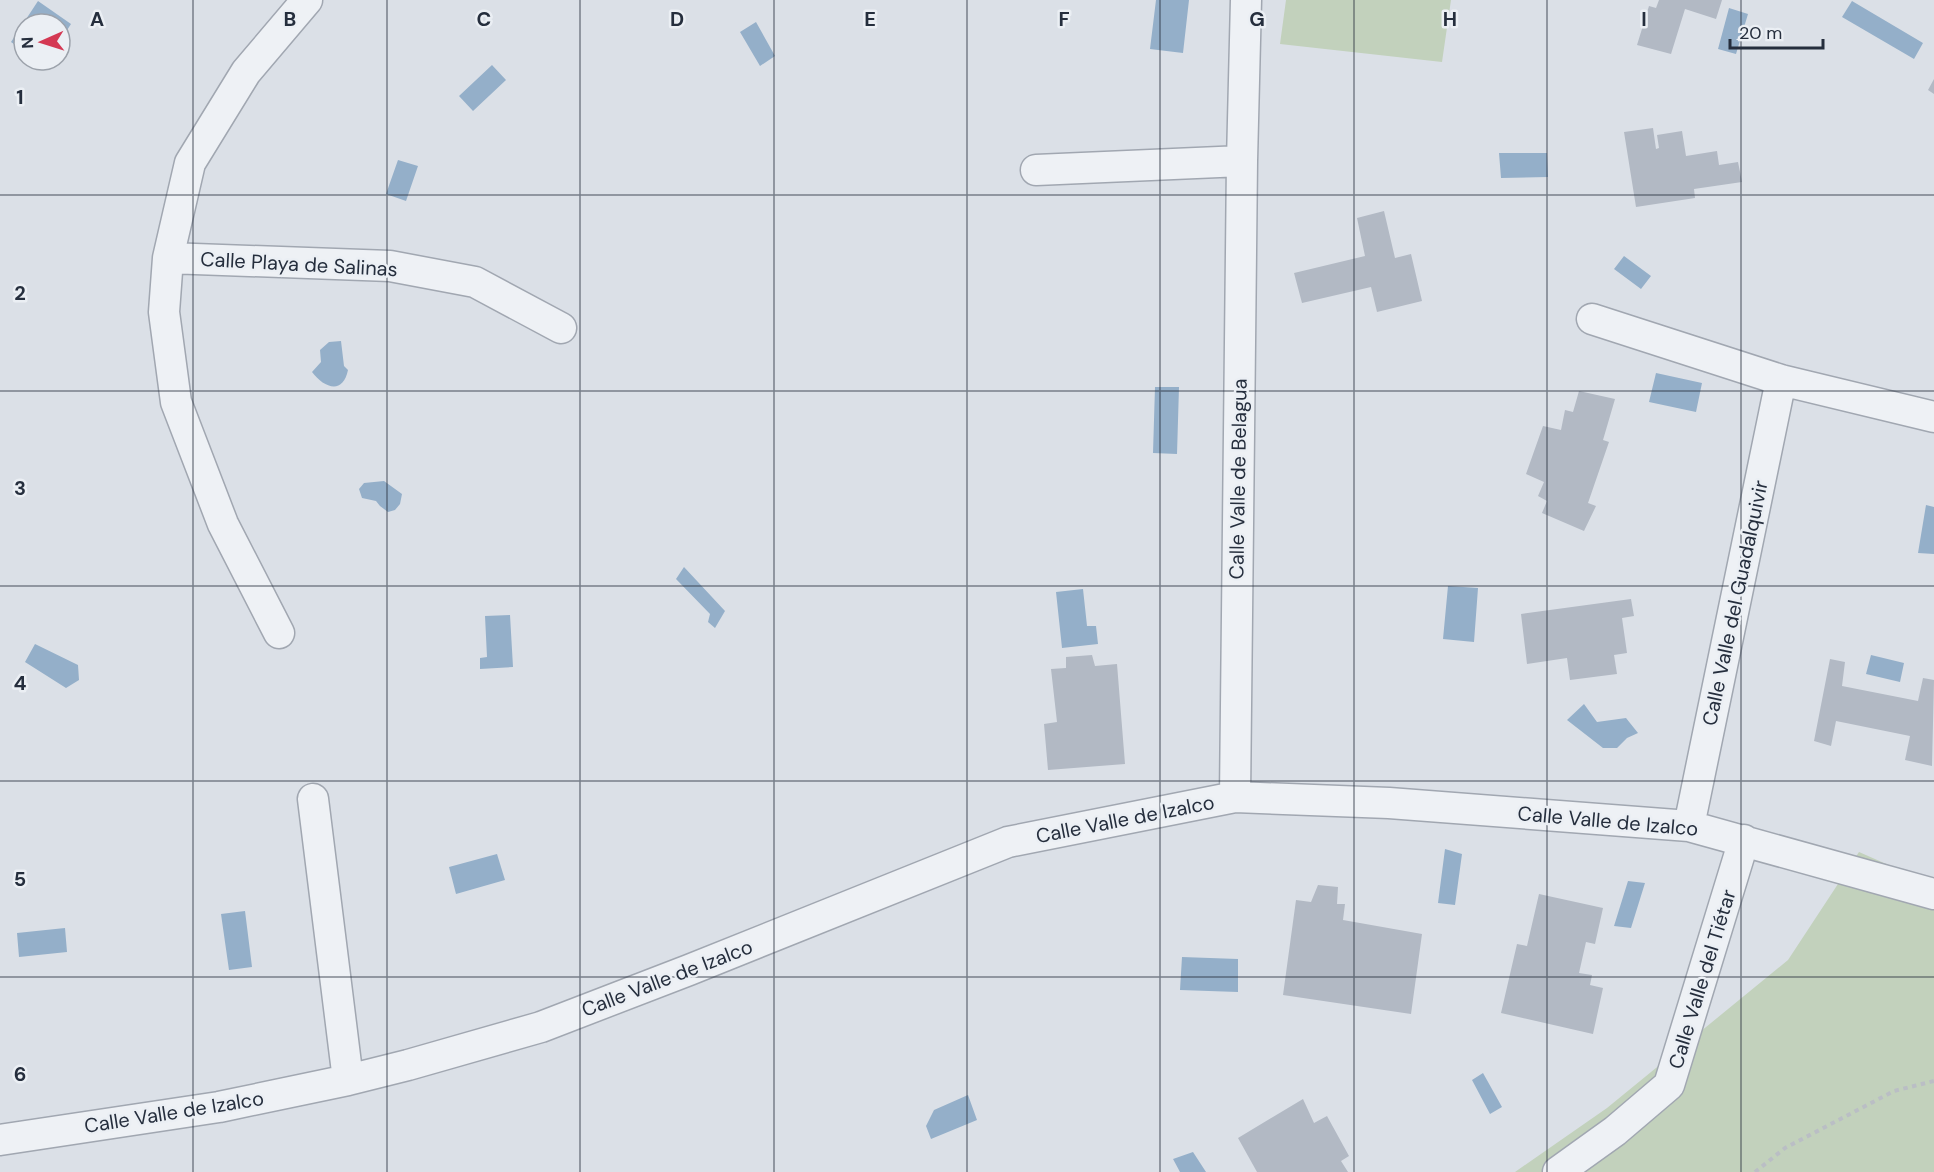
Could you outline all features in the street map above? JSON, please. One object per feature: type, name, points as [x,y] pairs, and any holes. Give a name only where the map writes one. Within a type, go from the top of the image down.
[{"type":"street","points":[[279,633],[223,524],[176,402],[164,312],[168,258],[190,163],[246,72],[307,0]]},
{"type":"street","name":"Calle Valle de Belagua","points":[[1235,797],[1246,0]]},
{"type":"street","points":[[1036,170],[1242,161]]},
{"type":"street","name":"Calle Playa de Salinas","points":[[168,258],[390,266],[475,282],[561,328]]},
{"type":"street","points":[[1592,319],[1781,381],[1934,417]]},
{"type":"street","name":"Calle Valle del Guadalquivir","points":[[1689,826],[1781,381]]},
{"type":"street","name":"Calle Valle de Izalco","points":[[0,1140],[219,1107],[348,1080],[542,1027],[1008,842],[1235,797],[1389,803],[1689,826],[1934,894]]},
{"type":"street","points":[[314,799],[348,1080]]},
{"type":"street","name":"Calle Valle del Tiétar","points":[[1558,1172],[1615,1131],[1669,1085],[1744,840]]},
{"type":"path","points":[[1755,1172],[1785,1148],[1894,1091],[1934,1081]]},
{"type":"green space","points":[[1286,0],[1451,0],[1442,62],[1280,44]]},
{"type":"green space","points":[[1859,852],[1934,885],[1934,1172],[1515,1172],[1607,1108],[1788,960]]},
{"type":"water","points":[[1156,0],[1189,0],[1183,53],[1150,49]]},
{"type":"water","points":[[38,1],[54,12],[31,12]]},
{"type":"water","points":[[1852,1],[1923,43],[1914,59],[1842,17]]},
{"type":"water","points":[[1729,8],[1748,14],[1736,54],[1718,49]]},
{"type":"water","points":[[756,22],[775,56],[760,66],[740,32]]},
{"type":"water","points":[[492,65],[506,80],[473,111],[459,96]]},
{"type":"water","points":[[1499,153],[1547,153],[1548,177],[1501,178]]},
{"type":"water","points":[[398,160],[418,166],[406,201],[386,194]]},
{"type":"water","points":[[1624,256],[1651,276],[1641,289],[1614,269]]},
{"type":"water","points":[[341,341],[344,366],[348,370],[346,378],[338,386],[327,385],[312,372],[321,362],[320,350],[329,342]]},
{"type":"water","points":[[1656,373],[1702,383],[1696,412],[1649,402]]},
{"type":"water","points":[[1155,387],[1179,387],[1177,454],[1153,453]]},
{"type":"water","points":[[384,481],[402,494],[400,504],[395,510],[388,512],[376,501],[362,498],[359,489],[364,483]]},
{"type":"water","points":[[1926,505],[1934,507],[1934,554],[1918,553]]},
{"type":"water","points":[[684,567],[725,611],[715,628],[708,622],[710,614],[676,579]]},
{"type":"water","points":[[1448,586],[1478,588],[1474,642],[1443,639]]},
{"type":"water","points":[[1083,589],[1087,626],[1096,626],[1098,644],[1062,648],[1056,592]]},
{"type":"water","points":[[510,615],[513,667],[480,669],[480,658],[487,657],[485,616]]},
{"type":"water","points":[[35,644],[78,665],[79,680],[66,688],[25,662]]},
{"type":"water","points":[[1871,655],[1904,663],[1900,682],[1866,674]]},
{"type":"water","points":[[1584,704],[1597,722],[1626,718],[1638,733],[1627,738],[1617,748],[1603,748],[1567,720]]},
{"type":"water","points":[[1445,849],[1462,854],[1455,905],[1438,903]]},
{"type":"water","points":[[497,854],[505,880],[456,894],[449,867]]},
{"type":"water","points":[[1628,881],[1645,883],[1631,928],[1614,926]]},
{"type":"water","points":[[245,911],[252,967],[229,970],[221,914]]},
{"type":"water","points":[[65,928],[67,952],[19,957],[17,933]]},
{"type":"water","points":[[1182,957],[1238,959],[1238,992],[1180,990]]},
{"type":"water","points":[[1483,1073],[1502,1107],[1490,1114],[1472,1080]]},
{"type":"water","points":[[968,1095],[977,1120],[931,1139],[926,1126],[934,1110]]},
{"type":"water","points":[[1193,1152],[1206,1172],[1180,1172],[1173,1159]]},
{"type":"building","points":[[1659,0],[1722,0],[1716,19],[1685,9],[1671,54],[1637,45],[1649,6],[1656,8]]},
{"type":"building","points":[[1934,79],[1934,94],[1928,90]]},
{"type":"building","points":[[1653,128],[1656,149],[1659,148],[1657,135],[1682,131],[1686,156],[1717,151],[1719,165],[1738,162],[1742,182],[1694,189],[1695,198],[1636,207],[1624,132]]},
{"type":"building","points":[[1384,211],[1395,258],[1411,254],[1422,301],[1377,312],[1371,287],[1302,303],[1294,273],[1365,256],[1357,218]]},
{"type":"building","points":[[1579,391],[1615,399],[1603,440],[1609,442],[1588,503],[1596,506],[1584,531],[1542,513],[1547,501],[1538,496],[1544,482],[1526,474],[1543,426],[1561,430],[1565,410],[1573,412]]},
{"type":"building","points":[[1631,599],[1634,616],[1622,618],[1627,653],[1614,655],[1617,674],[1570,680],[1567,658],[1527,664],[1521,614]]},
{"type":"building","points":[[1092,655],[1095,666],[1117,664],[1125,764],[1048,770],[1044,724],[1057,722],[1051,669],[1066,668],[1066,657]]},
{"type":"building","points":[[1830,659],[1845,662],[1842,686],[1918,701],[1923,678],[1934,680],[1932,766],[1905,760],[1910,736],[1836,721],[1831,746],[1814,741]]},
{"type":"building","points":[[1318,885],[1338,887],[1337,904],[1345,904],[1343,920],[1422,934],[1411,1014],[1283,995],[1296,900],[1311,902]]},
{"type":"building","points":[[1539,894],[1603,908],[1595,944],[1586,942],[1579,973],[1592,975],[1590,985],[1603,988],[1593,1034],[1501,1013],[1517,944],[1527,946]]},
{"type":"building","points":[[1303,1099],[1314,1123],[1327,1116],[1349,1156],[1341,1161],[1348,1172],[1257,1172],[1238,1138]]}]
